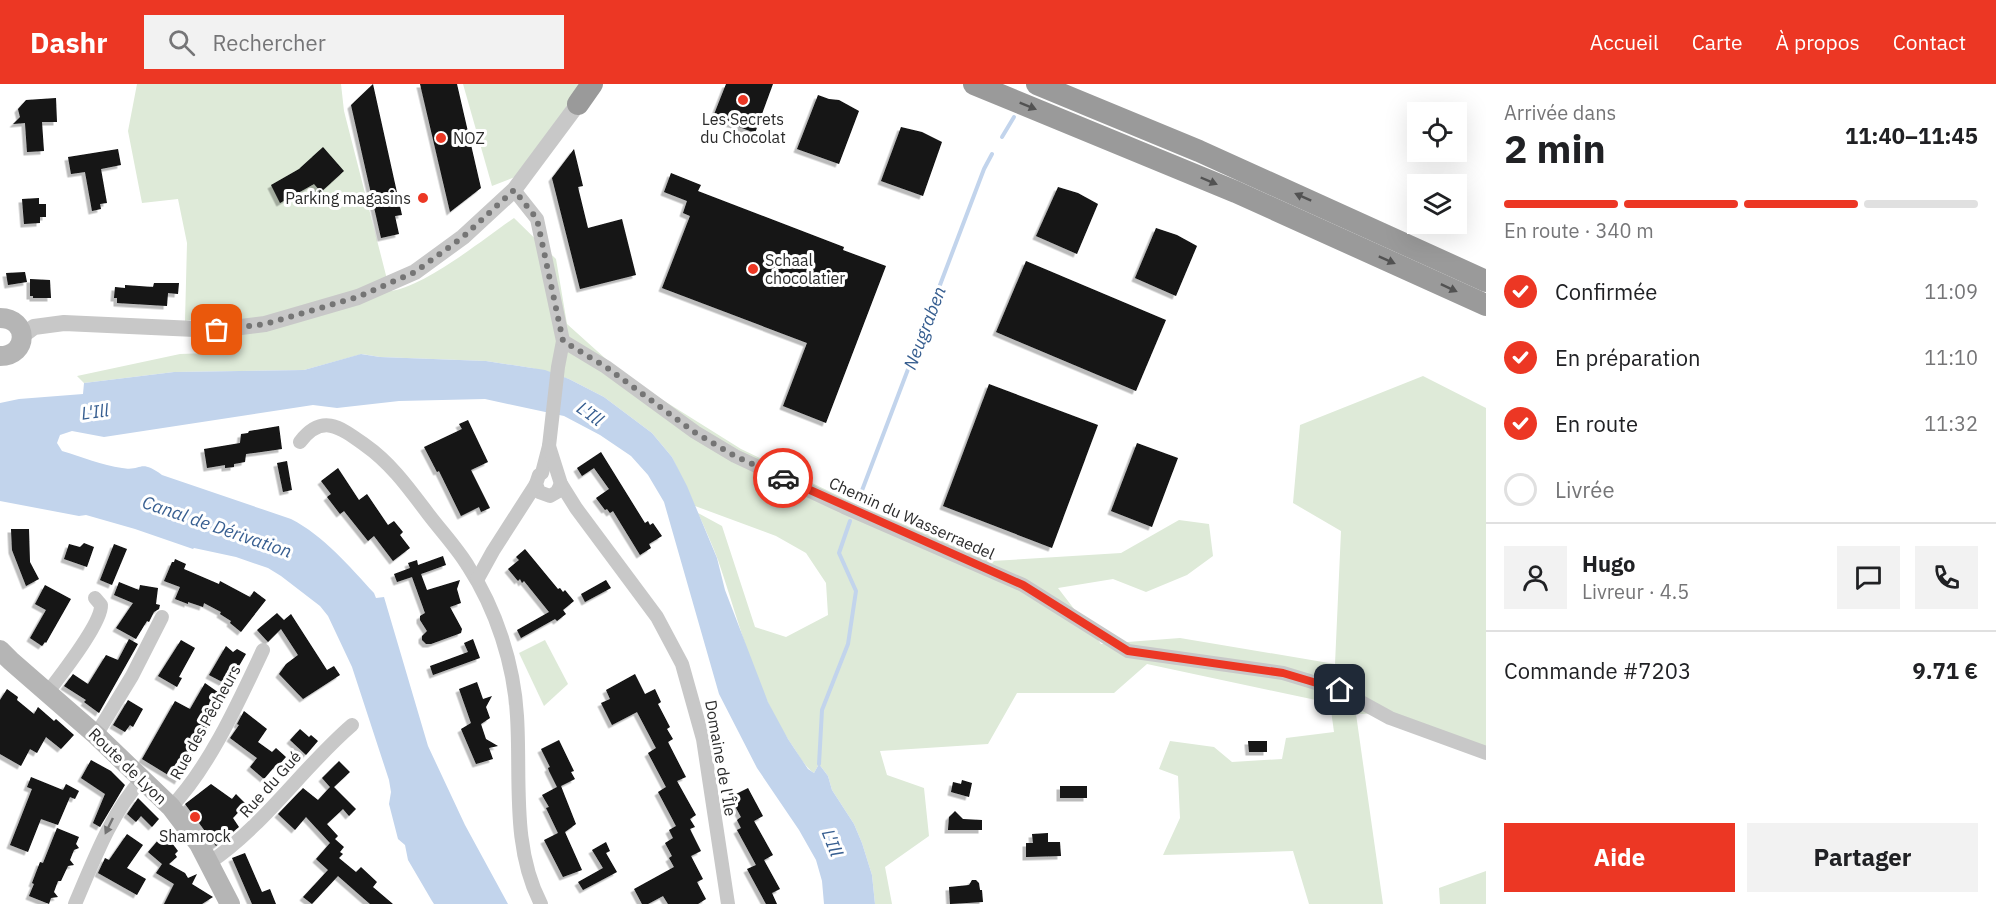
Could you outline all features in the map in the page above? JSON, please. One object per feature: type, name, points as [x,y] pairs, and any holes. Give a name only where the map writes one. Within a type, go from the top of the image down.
[{"type":"highway","points":[[578,104],[592,84]]},
{"type":"highway","points":[[974,84],[1236,192],[1486,305]]},
{"type":"highway","points":[[1037,84],[1233,166],[1486,281]]},
{"type":"highway","points":[[1074,84],[1212,147],[1233,166]]},
{"type":"main road","points":[[0,318],[12,320],[22,336],[15,352],[0,356]]},
{"type":"main road","name":"Route de Lyon","points":[[0,650],[96,735],[171,807],[192,834],[230,904]]},
{"type":"street","points":[[22,336],[34,327],[64,323],[217,330],[265,324],[358,297],[415,272],[463,237],[514,190],[578,104]]},
{"type":"street","points":[[477,580],[520,508],[549,484],[549,446],[563,341],[537,219],[514,190]]},
{"type":"street","name":"Chemin du Wasserraedel","points":[[563,341],[606,367],[694,432],[735,456],[844,507],[1023,585],[1128,651],[1283,673],[1340,690],[1390,718],[1486,753]]},
{"type":"street","points":[[300,442],[311,430],[318,425],[325,424],[341,430],[376,453],[409,488],[456,548],[477,580],[501,635],[512,682],[517,714],[522,844],[531,884],[541,904]]},
{"type":"street","name":"Domaine de l'Île","points":[[549,484],[576,508],[657,617],[682,664],[703,739],[728,904]]},
{"type":"street","points":[[48,692],[101,612],[101,605],[95,598]]},
{"type":"street","points":[[96,735],[132,676],[162,617]]},
{"type":"street","name":"Rue des Pêcheurs","points":[[171,807],[192,782],[218,738],[263,650]]},
{"type":"street","name":"Rue du Gué","points":[[209,863],[248,833],[320,754],[352,725]]},
{"type":"street","points":[[75,904],[111,822],[127,796],[142,778]]},
{"type":"green space","points":[[137,84],[341,84],[344,111],[390,291],[404,288],[436,272],[514,218],[556,259],[567,324],[626,377],[741,449],[860,506],[992,561],[1121,553],[1179,520],[1209,524],[1213,556],[1187,575],[1146,592],[1113,579],[1058,588],[1101,644],[1180,638],[1335,664],[1341,531],[1293,503],[1300,425],[1423,376],[1486,408],[1486,749],[1393,713],[1356,714],[1383,904],[1309,904],[1293,851],[1163,855],[1180,818],[1178,776],[1159,769],[1170,741],[1214,747],[1232,762],[1282,759],[1286,738],[1334,732],[1330,703],[1147,664],[1114,693],[1017,693],[988,744],[880,751],[887,775],[924,788],[929,836],[885,867],[892,904],[875,904],[872,875],[854,824],[832,790],[828,776],[819,764],[814,773],[805,765],[769,704],[750,657],[718,560],[698,513],[722,526],[755,627],[786,637],[828,615],[826,583],[806,553],[776,536],[695,506],[672,457],[652,433],[604,397],[569,379],[532,368],[486,361],[380,357],[362,354],[304,370],[174,372],[84,383],[77,376],[180,354],[208,353],[227,344],[233,333],[229,313],[185,321],[187,243],[178,199],[142,203],[128,131]]},
{"type":"green space","points":[[463,84],[579,84],[530,171],[492,186]]},
{"type":"green space","points":[[545,640],[568,684],[544,706],[519,653]]},
{"type":"green space","points":[[1486,871],[1486,904],[1440,904],[1439,888]]},
{"type":"water","points":[[361,354],[380,357],[486,361],[545,370],[569,379],[604,397],[652,433],[672,457],[687,486],[717,558],[725,590],[768,702],[808,769],[814,773],[819,764],[828,776],[832,790],[854,824],[872,875],[875,904],[824,904],[822,881],[816,860],[799,830],[757,768],[719,694],[664,502],[648,475],[631,456],[600,435],[564,416],[485,399],[399,401],[337,408],[313,405],[104,437],[72,431],[60,435],[57,443],[62,451],[114,467],[129,469],[149,467],[162,475],[291,519],[336,552],[376,598],[384,597],[428,746],[465,825],[508,904],[434,904],[432,901],[408,860],[405,845],[398,839],[389,804],[391,792],[389,780],[352,667],[328,616],[320,606],[268,568],[236,557],[193,549],[86,515],[79,516],[0,501],[0,403],[19,399],[83,394],[84,383],[174,372],[304,370]]},
{"type":"building","points":[[373,84],[402,215],[395,216],[399,234],[381,238],[351,105]]},
{"type":"building","points":[[420,84],[457,84],[481,188],[450,212]]},
{"type":"building","name":"Les Secrets du Chocolat","points":[[726,84],[773,84],[755,133],[713,117]]},
{"type":"building","points":[[818,95],[839,100],[859,111],[839,164],[797,149]]},
{"type":"building","points":[[56,98],[57,122],[42,122],[44,151],[27,152],[25,123],[13,124],[20,117],[18,109],[26,100]]},
{"type":"building","points":[[901,127],[922,132],[942,142],[923,196],[881,181]]},
{"type":"building","points":[[323,147],[344,171],[321,192],[314,184],[280,203],[271,185],[299,169]]},
{"type":"building","points":[[118,149],[121,165],[101,169],[107,203],[100,204],[101,209],[92,211],[85,172],[71,174],[68,157]]},
{"type":"building","points":[[574,149],[583,186],[578,187],[588,228],[622,219],[636,275],[580,289],[552,178]]},
{"type":"building","name":"Schaal chocolatier","points":[[671,173],[701,185],[698,191],[844,247],[843,250],[886,266],[826,423],[783,406],[807,343],[662,288],[690,216],[683,213],[687,201],[664,192]]},
{"type":"building","points":[[1058,187],[1078,193],[1098,204],[1077,254],[1036,236]]},
{"type":"building","points":[[39,198],[39,204],[46,204],[46,217],[40,217],[40,223],[24,224],[22,199]]},
{"type":"building","points":[[1156,228],[1177,235],[1197,246],[1176,296],[1135,278]]},
{"type":"building","points":[[1026,261],[1166,320],[1136,391],[996,332]]},
{"type":"building","points":[[25,272],[27,282],[8,285],[6,273]]},
{"type":"building","points":[[30,279],[50,280],[51,298],[30,296]]},
{"type":"building","points":[[154,283],[179,283],[178,294],[168,293],[167,306],[117,303],[117,298],[114,298],[115,287],[125,288],[125,285],[153,287]]},
{"type":"building","points":[[989,384],[1098,425],[1052,548],[943,506]]},
{"type":"building","points":[[468,420],[488,462],[471,470],[490,508],[481,512],[479,507],[461,516],[439,471],[437,472],[424,447],[462,429],[459,424]]},
{"type":"building","points":[[279,426],[282,449],[246,454],[245,462],[234,464],[234,467],[225,468],[225,465],[207,468],[204,449],[240,443],[241,434]]},
{"type":"building","points":[[1137,443],[1178,458],[1152,527],[1111,511]]},
{"type":"building","points":[[601,452],[645,523],[648,521],[650,525],[653,523],[662,536],[649,544],[651,548],[640,555],[613,511],[610,513],[607,509],[605,510],[596,498],[609,489],[594,468],[582,476],[577,468]]},
{"type":"building","points":[[287,461],[292,490],[283,492],[277,463]]},
{"type":"building","points":[[338,468],[359,500],[367,494],[388,525],[394,521],[403,532],[400,535],[410,548],[393,561],[374,536],[368,541],[344,511],[340,514],[327,497],[331,494],[321,481]]},
{"type":"building","points":[[11,529],[29,529],[30,562],[39,579],[26,586],[12,550]]},
{"type":"building","points":[[84,543],[94,547],[87,567],[64,559],[69,544],[80,547]]},
{"type":"building","points":[[114,544],[127,549],[112,585],[100,580]]},
{"type":"building","points":[[525,549],[558,589],[560,588],[563,592],[565,590],[574,601],[563,610],[566,614],[557,621],[555,619],[521,638],[517,630],[549,612],[524,581],[522,583],[520,579],[518,581],[508,569],[519,560],[516,557]]},
{"type":"building","points":[[443,556],[446,565],[421,574],[427,590],[460,580],[457,589],[461,603],[450,607],[462,629],[461,633],[426,644],[422,636],[427,631],[420,620],[420,616],[425,613],[412,577],[397,582],[394,574],[410,568],[408,563],[417,560],[418,565]]},
{"type":"building","points":[[175,559],[186,564],[184,569],[219,584],[220,581],[250,597],[254,591],[266,600],[241,632],[230,623],[231,621],[220,614],[221,612],[204,603],[203,607],[175,599],[180,587],[164,581]]},
{"type":"building","points":[[606,580],[611,588],[585,602],[581,594]]},
{"type":"building","points":[[119,582],[139,590],[140,585],[158,588],[156,604],[160,605],[159,609],[154,612],[149,622],[147,621],[136,639],[116,628],[133,603],[114,595]]},
{"type":"building","points":[[45,585],[71,599],[46,643],[42,646],[30,638],[46,610],[35,604]]},
{"type":"building","points":[[277,613],[284,620],[291,614],[327,670],[334,666],[340,675],[303,699],[279,674],[286,664],[298,655],[281,629],[268,642],[257,630]]},
{"type":"building","points":[[129,639],[138,644],[99,713],[84,702],[86,700],[64,686],[73,674],[88,684],[106,655],[118,660]]},
{"type":"building","points":[[473,639],[480,658],[433,675],[430,666],[468,652],[464,643]]},
{"type":"building","points":[[181,640],[195,648],[179,677],[182,678],[177,687],[158,676]]},
{"type":"building","points":[[226,646],[233,652],[237,649],[246,654],[228,685],[209,675]]},
{"type":"building","points":[[635,674],[645,694],[655,689],[661,702],[658,704],[670,727],[667,729],[673,739],[668,742],[686,777],[677,781],[696,815],[690,819],[695,827],[690,829],[701,851],[691,856],[703,879],[697,882],[706,899],[698,904],[668,904],[663,896],[648,904],[642,904],[634,889],[674,867],[669,858],[672,856],[665,843],[673,838],[669,830],[676,826],[658,792],[666,787],[648,753],[656,748],[637,712],[612,725],[601,703],[610,699],[606,690]]},
{"type":"building","points":[[477,682],[483,699],[492,696],[486,707],[490,718],[481,724],[486,739],[498,746],[489,748],[493,759],[476,764],[461,729],[471,723],[459,689]]},
{"type":"building","points":[[205,683],[222,695],[219,701],[221,702],[178,781],[142,759],[175,701],[190,709]]},
{"type":"building","points":[[7,689],[34,714],[38,707],[74,735],[61,749],[46,737],[37,753],[30,749],[21,766],[0,754],[0,700]]},
{"type":"building","points":[[128,700],[143,709],[133,727],[130,725],[125,732],[113,725]]},
{"type":"building","points":[[244,711],[267,729],[258,742],[272,752],[276,748],[286,757],[264,779],[250,767],[257,758],[230,738],[239,725],[237,724]]},
{"type":"building","points":[[300,729],[318,741],[306,755],[290,740]]},
{"type":"building","points":[[559,740],[574,771],[571,772],[575,779],[561,786],[576,824],[565,832],[582,870],[563,877],[544,840],[558,833],[542,795],[557,787],[541,749]]},
{"type":"building","points":[[1248,741],[1267,741],[1267,752],[1249,752]]},
{"type":"building","points":[[91,760],[111,771],[125,785],[100,827],[93,823],[105,794],[81,778]]},
{"type":"building","points":[[339,761],[350,772],[334,787],[356,809],[349,816],[343,809],[327,824],[338,836],[335,839],[344,847],[340,852],[343,854],[339,858],[356,872],[361,867],[377,882],[373,887],[393,904],[370,904],[338,876],[312,904],[303,897],[328,870],[316,859],[330,843],[306,817],[295,830],[278,814],[303,788],[318,800],[330,787],[322,778]]},
{"type":"building","points":[[31,777],[63,790],[66,784],[79,791],[75,799],[70,797],[58,825],[41,819],[28,852],[10,845],[32,789],[27,787]]},
{"type":"building","points":[[962,780],[972,783],[969,797],[951,792],[953,782],[961,784]]},
{"type":"building","points":[[211,784],[232,799],[236,794],[246,804],[233,818],[239,827],[216,846],[185,804]]},
{"type":"building","points":[[1060,786],[1087,786],[1087,798],[1060,798]]},
{"type":"building","points":[[748,788],[763,816],[754,821],[773,855],[764,860],[780,889],[772,893],[777,904],[766,904],[747,869],[756,865],[737,830],[741,828],[737,820],[741,817],[730,797]]},
{"type":"building","points":[[138,798],[159,819],[152,827],[141,816],[136,822],[127,814]]},
{"type":"building","points":[[955,811],[963,819],[982,820],[982,830],[948,830],[949,817]]},
{"type":"building","points":[[57,828],[79,837],[76,844],[79,848],[74,850],[70,860],[74,865],[68,866],[61,881],[58,881],[54,892],[58,897],[51,898],[49,904],[29,896],[40,862],[43,863]]},
{"type":"building","points":[[165,832],[175,840],[172,843],[178,851],[175,854],[177,857],[169,864],[185,873],[188,878],[197,874],[192,884],[213,897],[202,904],[164,904],[174,884],[156,873],[162,864],[148,852]]},
{"type":"building","points":[[1048,833],[1048,842],[1060,842],[1061,856],[1026,857],[1026,843],[1033,843],[1032,834]]},
{"type":"building","points":[[127,834],[143,845],[127,868],[146,879],[137,895],[98,873],[105,858],[109,860]]},
{"type":"building","points":[[606,842],[610,851],[606,853],[617,872],[583,890],[578,882],[603,868],[592,850]]},
{"type":"building","points":[[245,853],[262,892],[270,889],[276,904],[252,904],[232,858]]},
{"type":"building","points":[[972,880],[979,883],[983,902],[950,904],[949,887],[969,885]]},
{"type":"waterway","points":[[1002,137],[1014,117]]},
{"type":"waterway","name":"Neugraben","points":[[858,501],[984,169],[992,154]]},
{"type":"waterway","name":"Neugraben","points":[[819,764],[822,710],[848,644],[856,591],[839,553],[850,521]]},
{"type":"way so far","points":[[217,330],[265,324],[358,297],[415,272],[463,237],[514,190],[537,219],[563,341],[606,367],[694,432],[735,456],[783,478]]},
{"type":"place","name":"Les Secrets du Chocolat","points":[[743,100]]},
{"type":"place","name":"NOZ","points":[[441,138]]},
{"type":"place","name":"Parking magasins","points":[[423,198]]},
{"type":"place","name":"Schaal chocolatier","points":[[753,269]]},
{"type":"place","name":"Shamrock","points":[[195,817]]},
{"type":"route","points":[[783,478],[1023,585],[1128,651],[1283,673],[1340,690]]},
{"type":"water label","name":"L'Ill","points":[[95,412]]},
{"type":"water label","name":"L'Ill","points":[[590,414]]},
{"type":"water label","name":"Canal de Dérivation","points":[[217,527]]},
{"type":"water label","name":"L'Ill","points":[[832,843]]}]
